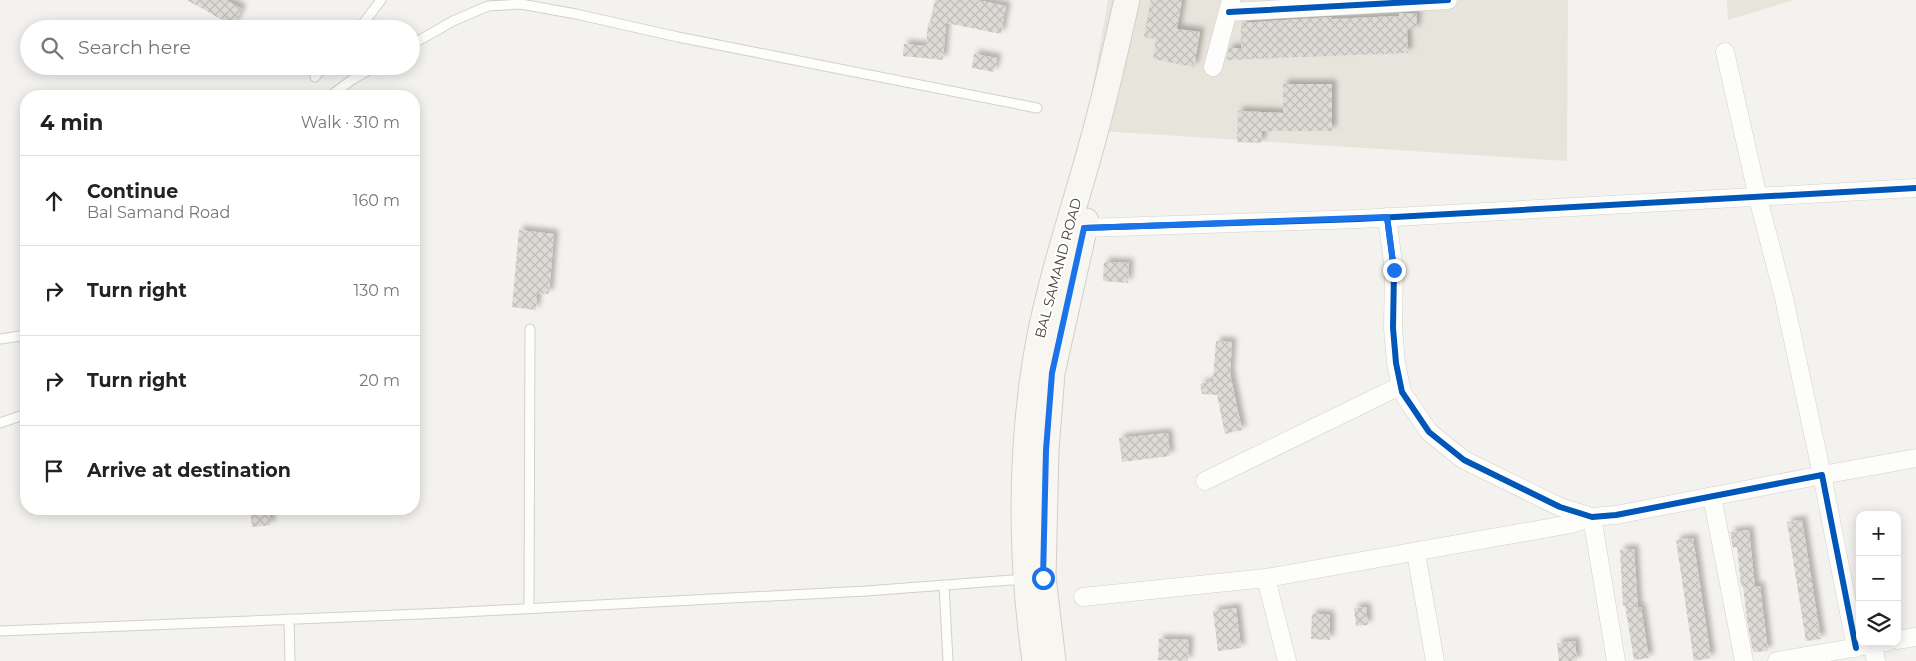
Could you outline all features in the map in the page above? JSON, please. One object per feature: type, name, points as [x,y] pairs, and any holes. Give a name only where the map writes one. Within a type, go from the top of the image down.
[{"type":"main road","name":"BAL SAMAND ROAD","points":[[1035,661],[1026,579],[1025,541],[1028,438],[1035,362],[1053,278],[1094,139],[1127,0]]},
{"type":"main road","name":"BAL SAMAND ROAD","points":[[1053,661],[1043,578],[1046,450],[1052,373],[1084,228],[1108,143],[1141,0]]},
{"type":"street","points":[[1213,67],[1230,6],[1437,0]]},
{"type":"street","points":[[1725,52],[1758,198],[1784,298],[1822,475],[1856,648]]},
{"type":"street","points":[[1084,228],[1387,217],[1916,188]]},
{"type":"street","points":[[1387,217],[1394,270],[1393,328],[1400,386],[1402,392],[1429,432],[1464,460],[1560,507],[1592,517]]},
{"type":"street","points":[[1205,481],[1400,386]]},
{"type":"street","points":[[1084,597],[1266,578],[1416,553],[1571,524],[1592,517],[1616,515],[1916,458]]},
{"type":"street","points":[[1712,496],[1744,661]]},
{"type":"street","points":[[1592,517],[1616,661]]},
{"type":"street","points":[[1416,553],[1435,661]]},
{"type":"street","points":[[1266,578],[1287,661]]},
{"type":"street","points":[[1901,639],[1916,637]]},
{"type":"street","points":[[1777,661],[1856,648],[1879,649]]},
{"type":"lane","points":[[365,20],[381,0]]},
{"type":"lane","points":[[420,40],[453,21],[488,6],[521,4],[1037,108]]},
{"type":"lane","points":[[338,90],[360,75]]},
{"type":"lane","points":[[529,608],[530,329]]},
{"type":"lane","points":[[0,339],[20,336]]},
{"type":"lane","points":[[0,423],[20,416]]},
{"type":"lane","points":[[0,631],[289,620],[529,608],[1026,579]]},
{"type":"lane","points":[[944,585],[948,661]]},
{"type":"lane","points":[[289,620],[290,661]]},
{"type":"shaded area","points":[[1108,0],[1568,0],[1567,161],[1085,130]]},
{"type":"shaded area","points":[[1727,0],[1794,0],[1728,20]]},
{"type":"building","points":[[187,0],[226,0],[242,9],[236,20],[222,20]]},
{"type":"building","points":[[935,0],[977,0],[1006,6],[1001,34],[946,23],[943,60],[903,56],[904,44],[926,46],[928,23],[930,23]]},
{"type":"building","points":[[1151,0],[1182,0],[1177,29],[1200,32],[1194,67],[1153,59],[1156,39],[1144,37]]},
{"type":"building","points":[[1399,13],[1417,14],[1416,30],[1407,30],[1408,53],[1226,60],[1229,48],[1241,48],[1241,23],[1332,17],[1332,19],[1399,16]]},
{"type":"building","points":[[974,54],[997,58],[994,72],[972,68]]},
{"type":"building","points":[[1283,84],[1332,84],[1332,131],[1262,131],[1261,143],[1237,142],[1238,111],[1283,113]]},
{"type":"building","points":[[519,230],[554,234],[549,294],[537,293],[536,310],[512,307]]},
{"type":"building","points":[[1104,262],[1129,263],[1128,283],[1103,281]]},
{"type":"building","points":[[1216,341],[1232,342],[1230,373],[1242,430],[1225,434],[1217,395],[1202,394],[1200,384],[1213,381]]},
{"type":"building","points":[[1168,433],[1170,456],[1122,462],[1119,438]]},
{"type":"building","points":[[251,515],[270,515],[271,525],[252,527]]},
{"type":"building","points":[[1802,520],[1821,639],[1806,641],[1787,522]]},
{"type":"building","points":[[1749,530],[1755,587],[1760,586],[1768,651],[1753,652],[1743,586],[1741,586],[1737,547],[1733,548],[1730,532]]},
{"type":"building","points":[[1693,538],[1711,658],[1694,661],[1676,540]]},
{"type":"building","points":[[1634,549],[1638,608],[1641,607],[1649,658],[1634,660],[1625,605],[1623,606],[1620,550]]},
{"type":"building","points":[[1366,607],[1368,625],[1356,626],[1354,608]]},
{"type":"building","points":[[1236,608],[1241,648],[1218,651],[1213,611]]},
{"type":"building","points":[[1312,614],[1330,615],[1330,640],[1311,639]]},
{"type":"building","points":[[1159,639],[1189,640],[1188,661],[1158,660]]},
{"type":"building","points":[[1575,641],[1577,661],[1559,661],[1557,643]]},
{"type":"cycle path","points":[[1229,12],[1448,0]]},
{"type":"cycle path","points":[[1084,228],[1359,219],[1916,188]]},
{"type":"cycle path","points":[[1387,217],[1394,270],[1393,328],[1396,363],[1402,392],[1429,432],[1464,460],[1560,507],[1592,517],[1616,515],[1822,475],[1856,648]]},
{"type":"route","points":[[1043,578],[1046,450],[1052,373],[1084,228],[1387,217],[1394,270]]}]
